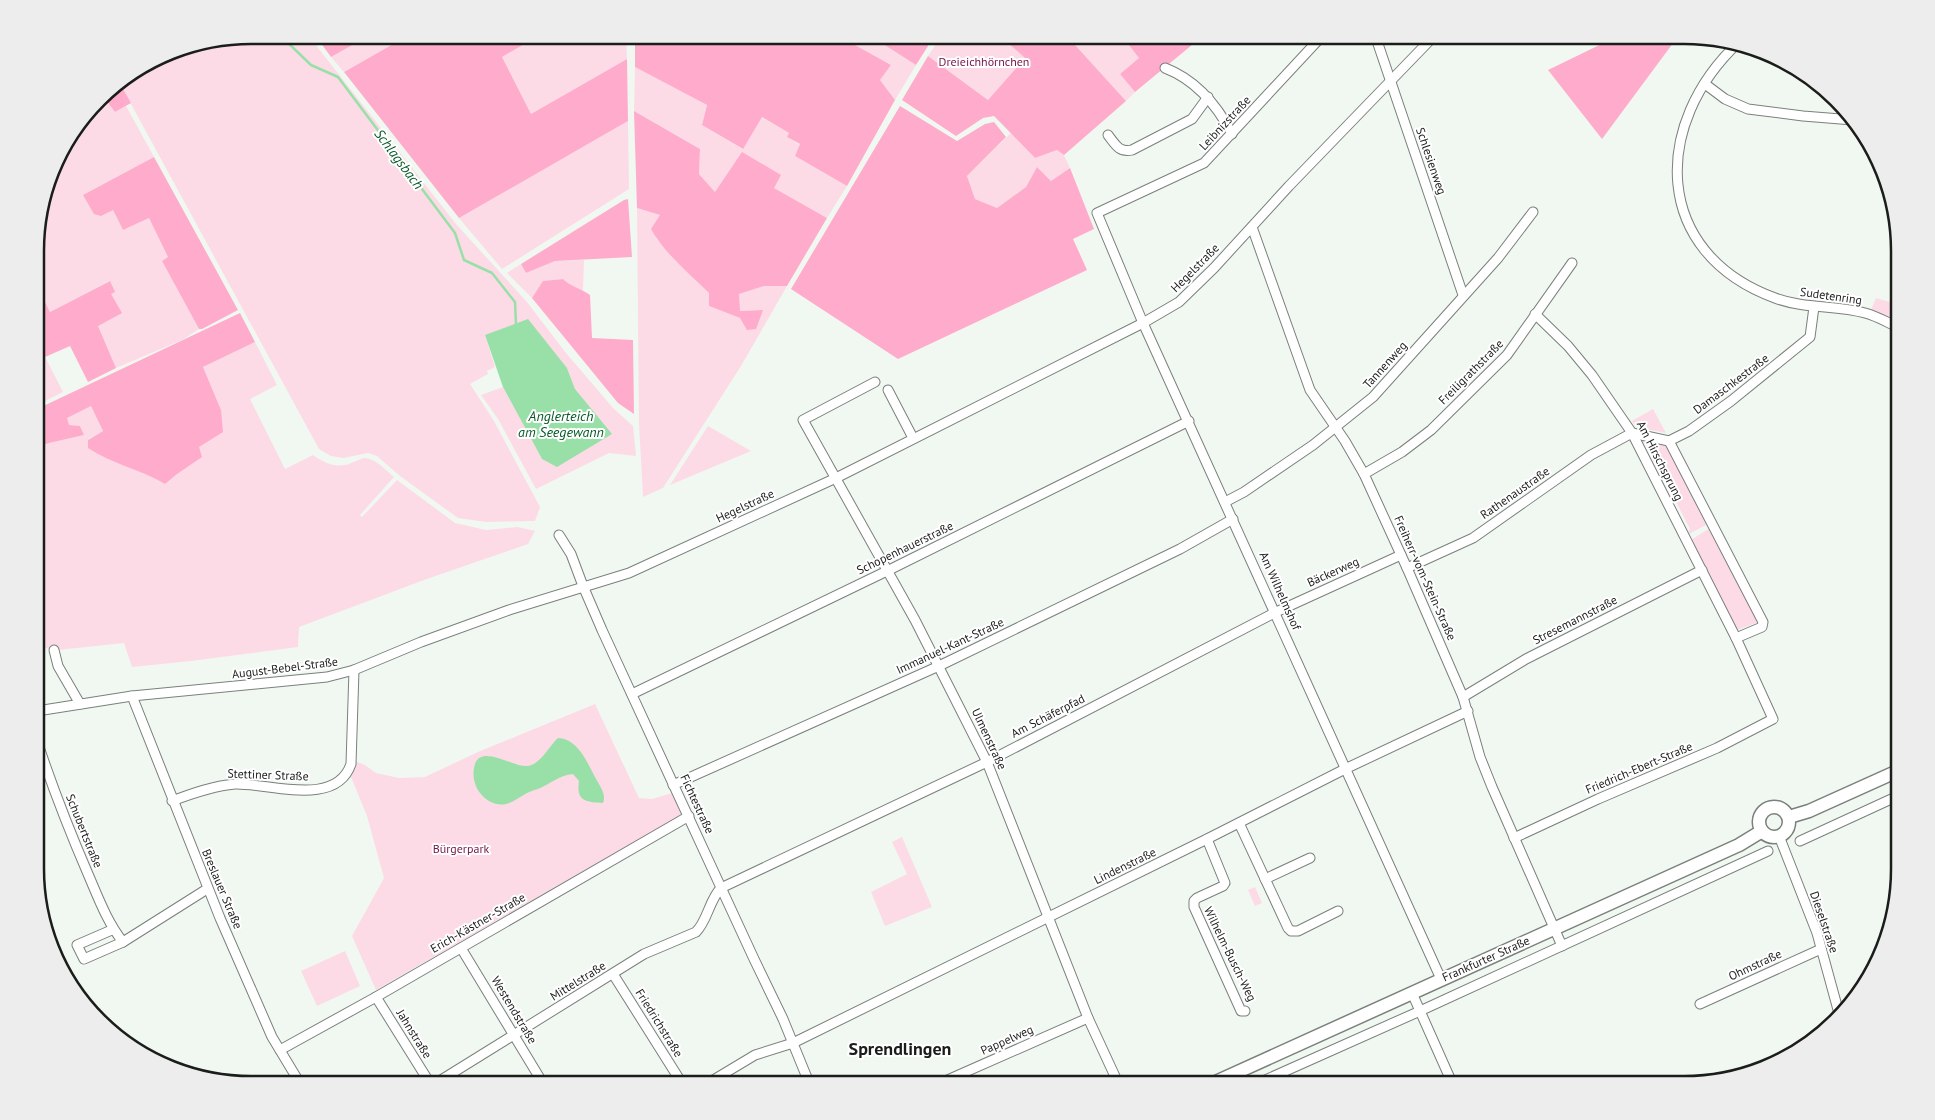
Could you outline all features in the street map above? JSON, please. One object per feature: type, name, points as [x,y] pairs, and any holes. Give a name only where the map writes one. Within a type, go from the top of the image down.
[{"type":"street","name":"Leibnizstraße","points":[[1097,213],[1204,163],[1315,44]]},
{"type":"street","name":"Schlesienweg","points":[[1378,44],[1464,295]]},
{"type":"street","name":"Hegelstraße","points":[[583,586],[629,573],[836,478],[1143,323],[1179,302],[1214,268],[1425,44]]},
{"type":"street","name":"Sudetenring","points":[[1732,50],[1704,84],[1686,120],[1677,154],[1676,170],[1679,189],[1690,226],[1708,254],[1734,277],[1775,298],[1800,306],[1865,313],[1891,324]]},
{"type":"street","points":[[1165,68],[1192,83],[1208,97],[1221,114],[1232,134]]},
{"type":"street","points":[[1704,84],[1725,98],[1748,109],[1797,116],[1844,119]]},
{"type":"street","points":[[1108,134],[1119,149],[1123,151],[1132,150],[1192,119],[1208,97]]},
{"type":"street","name":"Tannenweg","points":[[1225,502],[1272,473],[1336,427],[1373,397],[1498,258],[1533,212]]},
{"type":"street","name":"Am Wilhelmshof","points":[[1097,213],[1143,323],[1276,612],[1441,979]]},
{"type":"street","name":"Freiherr-vom-Stein-Straße","points":[[1252,227],[1310,390],[1336,427],[1364,474],[1408,568],[1463,697],[1486,771],[1562,946]]},
{"type":"street","name":"Freiligrathstraße","points":[[1364,474],[1402,452],[1431,430],[1507,355],[1572,263]]},
{"type":"street","name":"Damaschkestraße","points":[[1669,441],[1689,431],[1731,401],[1810,338],[1814,307]]},
{"type":"street","name":"Am Hirschsprung","points":[[1536,314],[1568,346],[1592,375],[1632,433],[1736,638],[1774,719]]},
{"type":"street","name":"Ulmenstraße","points":[[875,382],[803,420],[888,570],[987,762],[1088,1018],[1115,1076]]},
{"type":"street","points":[[888,390],[913,438]]},
{"type":"street","name":"Schopenhauerstraße","points":[[632,694],[1189,421]]},
{"type":"street","points":[[1632,433],[1669,441]]},
{"type":"street","name":"Rathenaustraße","points":[[1408,568],[1473,538],[1591,455],[1632,433]]},
{"type":"street","name":"Am Hirschsprung","points":[[1669,441],[1763,622],[1762,626],[1736,638]]},
{"type":"street","name":"Immanuel-Kant-Straße","points":[[673,784],[939,666],[1180,549],[1233,520]]},
{"type":"street","name":"Fichtestraße","points":[[559,535],[571,554],[583,586],[673,784],[772,994],[806,1076]]},
{"type":"street","name":"Bäckerweg","points":[[1276,612],[1401,555]]},
{"type":"street","name":"Stresemannstraße","points":[[1463,697],[1526,659],[1702,570]]},
{"type":"street","name":"August-Bebel-Straße","points":[[44,710],[132,696],[327,677],[354,670],[421,642],[583,586]]},
{"type":"street","name":"Am Schäferpfad","points":[[722,888],[987,762],[1276,612]]},
{"type":"street","points":[[54,650],[58,666],[80,704]]},
{"type":"street","name":"Stettiner Straße","points":[[172,801],[202,790],[223,786],[242,784],[304,790],[328,786],[339,781],[348,771],[352,758],[354,670]]},
{"type":"street","name":"Breslauer Straße","points":[[132,696],[207,889],[272,1036],[296,1076]]},
{"type":"street","name":"Lindenstraße","points":[[720,1076],[756,1055],[793,1043],[1345,769],[1468,711]]},
{"type":"street","name":"Friedrich-Ebert-Straße","points":[[1514,838],[1598,799],[1717,748],[1774,719]]},
{"type":"street","name":"Schubertstraße","points":[[44,759],[105,914],[123,942]]},
{"type":"street","points":[[1788,817],[1809,811],[1891,774]]},
{"type":"street","points":[[1800,841],[1891,799]]},
{"type":"street","points":[[1777,808],[1786,813],[1788,817],[1787,830],[1780,836],[1769,836],[1762,831],[1760,821],[1763,812],[1768,809],[1777,808]]},
{"type":"street","name":"Erich-Kästner-Straße","points":[[280,1050],[376,997],[689,816]]},
{"type":"street","points":[[1239,823],[1291,931],[1298,931],[1338,911]]},
{"type":"street","name":"Frankfurter Straße","points":[[1229,1076],[1739,845],[1762,831]]},
{"type":"street","name":"Dieselstraße","points":[[1780,836],[1821,949],[1838,1009]]},
{"type":"street","name":"Wilhelm-Busch-Weg","points":[[1207,839],[1225,883],[1223,886],[1197,898],[1194,901],[1194,907],[1241,1012],[1245,1011]]},
{"type":"street","name":"Frankfurter Straße","points":[[1274,1076],[1768,851]]},
{"type":"street","points":[[1265,879],[1310,858]]},
{"type":"street","name":"Mittelstraße","points":[[447,1076],[650,950],[696,932],[700,928],[713,899],[722,888]]},
{"type":"street","points":[[114,929],[78,945],[84,959],[123,942],[207,889]]},
{"type":"street","name":"Westendstraße","points":[[461,948],[539,1076]]},
{"type":"street","name":"Ohmstraße","points":[[1700,1004],[1821,949]]},
{"type":"street","name":"Friedrichstraße","points":[[614,974],[677,1076]]},
{"type":"street","points":[[1412,993],[1449,1076]]},
{"type":"street","name":"Jahnstraße","points":[[376,997],[426,1076]]},
{"type":"street","name":"Pappelweg","points":[[956,1076],[1088,1018]]},
{"type":"green space","points":[[237,44],[315,44],[456,224],[527,302],[566,353],[613,408],[633,426],[636,456],[609,453],[536,489],[498,419],[481,395],[503,387],[542,459],[575,389],[567,368],[485,335],[495,367],[487,371],[488,374],[470,384],[494,421],[540,507],[535,521],[486,522],[458,518],[400,476],[377,456],[368,453],[343,458],[331,456],[319,449],[122,88],[147,71],[171,59],[210,48]]},
{"type":"green space","points":[[354,44],[393,44],[344,72],[331,57]]},
{"type":"green space","points":[[524,44],[626,44],[627,59],[531,114],[502,57]]},
{"type":"green space","points":[[853,44],[883,44],[916,65],[895,100],[880,80],[891,65]]},
{"type":"green space","name":"Dreieichhörnchen","points":[[936,44],[1009,44],[1025,58],[988,100],[928,56]]},
{"type":"green space","points":[[1074,44],[1128,44],[1139,58],[1120,74],[1135,92],[1126,101]]},
{"type":"green space","points":[[635,67],[707,105],[702,125],[742,149],[761,117],[789,133],[787,137],[800,145],[795,156],[847,186],[827,218],[774,188],[716,193],[699,174],[700,149],[634,111]]},
{"type":"green space","points":[[107,101],[115,112],[126,106],[154,157],[83,195],[113,210],[123,230],[149,218],[168,257],[162,261],[199,329],[182,340],[116,368],[98,326],[111,294],[109,281],[50,312],[44,300],[44,237],[48,210],[59,171],[71,147],[104,104]]},
{"type":"green space","points":[[628,121],[629,189],[502,269],[459,218]]},
{"type":"green space","points":[[1011,133],[1035,158],[1057,150],[1064,155],[1070,168],[1051,181],[1037,167],[1026,187],[997,208],[975,199],[967,176]]},
{"type":"green space","points":[[637,208],[660,215],[656,238],[709,293],[709,306],[740,318],[762,310],[739,311],[739,294],[764,286],[787,286],[741,366],[663,488],[643,497],[639,424]]},
{"type":"green space","points":[[584,260],[583,290],[571,287],[563,279],[544,281],[532,298],[507,273],[521,264],[526,273],[555,261]]},
{"type":"green space","points":[[1876,298],[1891,302],[1891,319],[1871,310]]},
{"type":"green space","points":[[255,342],[277,385],[250,399],[285,469],[313,455],[334,465],[349,464],[364,458],[377,462],[394,477],[360,515],[362,517],[397,480],[455,523],[486,530],[518,527],[535,531],[528,544],[424,580],[299,627],[298,647],[132,667],[124,643],[58,650],[44,648],[44,445],[84,435],[80,426],[69,425],[66,418],[91,406],[103,431],[88,439],[127,466],[150,475],[165,484],[174,476],[203,440],[221,410],[203,367]]},
{"type":"green space","points":[[44,355],[63,392],[44,402]]},
{"type":"green space","points":[[1653,409],[1666,433],[1636,427],[1632,421]]},
{"type":"green space","points":[[708,426],[751,451],[670,485]]},
{"type":"green space","points":[[1641,440],[1668,446],[1708,524],[1689,534],[1690,529],[1648,447]]},
{"type":"green space","points":[[1710,528],[1759,622],[1737,630],[1691,540]]},
{"type":"green space","name":"Bürgerpark","points":[[595,704],[639,798],[652,799],[672,793],[682,814],[376,990],[352,936],[384,878],[367,816],[351,777],[355,761],[376,773],[399,778],[425,777],[478,752]]},
{"type":"green space","points":[[902,837],[932,907],[885,926],[871,892],[907,874],[892,842]]},
{"type":"green space","points":[[1255,887],[1262,903],[1255,906],[1248,890]]},
{"type":"green space","points":[[345,951],[360,986],[317,1006],[301,971]]},
{"type":"shaded area","points":[[322,44],[354,44],[331,57]]},
{"type":"shaded area","points":[[393,44],[524,44],[502,57],[531,114],[627,59],[628,121],[459,218],[344,72]]},
{"type":"shaded area","points":[[635,44],[853,44],[891,65],[880,80],[895,100],[847,186],[795,156],[800,144],[787,137],[789,133],[762,117],[743,149],[702,125],[707,105],[635,67]]},
{"type":"shaded area","points":[[883,44],[929,44],[916,65]]},
{"type":"shaded area","points":[[1009,44],[1074,44],[1126,101],[1064,155],[1057,150],[1035,158],[994,116],[983,118],[956,136],[902,100],[928,56],[988,100],[1025,58]]},
{"type":"shaded area","points":[[1128,44],[1193,44],[1135,92],[1120,74],[1139,58]]},
{"type":"shaded area","points":[[1601,44],[1672,44],[1602,139],[1548,70]]},
{"type":"shaded area","points":[[122,88],[131,103],[115,112],[107,101]]},
{"type":"shaded area","points":[[900,106],[957,141],[985,124],[994,122],[1006,137],[967,176],[975,199],[997,208],[1026,187],[1037,167],[1051,181],[1070,168],[1094,229],[1073,239],[1087,270],[898,359],[791,289]]},
{"type":"shaded area","points":[[634,111],[700,149],[699,174],[715,192],[742,152],[781,175],[774,188],[827,218],[787,286],[764,286],[739,294],[740,311],[763,310],[756,329],[747,330],[740,318],[709,306],[709,293],[670,255],[651,229],[660,215],[637,208]]},
{"type":"shaded area","points":[[154,157],[238,310],[202,329],[199,329],[162,261],[168,257],[149,218],[123,230],[113,210],[101,216],[94,214],[83,195]]},
{"type":"shaded area","points":[[628,199],[632,257],[555,261],[526,273],[521,264]]},
{"type":"shaded area","points":[[563,279],[590,295],[592,338],[633,340],[634,414],[618,403],[532,298],[543,281]]},
{"type":"shaded area","points":[[110,281],[115,292],[111,294],[122,313],[98,326],[116,368],[88,382],[70,346],[45,357],[44,300],[50,312]]},
{"type":"shaded area","points":[[240,313],[255,342],[203,367],[221,410],[223,432],[199,447],[202,457],[165,484],[97,454],[88,448],[88,440],[103,431],[91,406],[67,418],[69,425],[80,426],[84,435],[44,445],[44,406]]},
{"type":"water","name":"Anglerteich am Seegewann","points":[[528,319],[567,368],[575,389],[612,434],[557,467],[542,459],[503,387],[485,335]]},
{"type":"water","points":[[558,738],[571,742],[581,752],[602,790],[604,796],[603,803],[583,799],[579,793],[579,781],[573,774],[559,778],[505,804],[495,804],[482,796],[476,786],[473,774],[475,764],[479,758],[491,756],[522,766],[533,765]]},
{"type":"waterway","name":"Schlagsbach","points":[[289,44],[311,65],[338,77],[455,233],[464,260],[492,273],[515,302],[516,324]]},
{"type":"district","name":"Sprendlingen","points":[[900,1049]]}]
